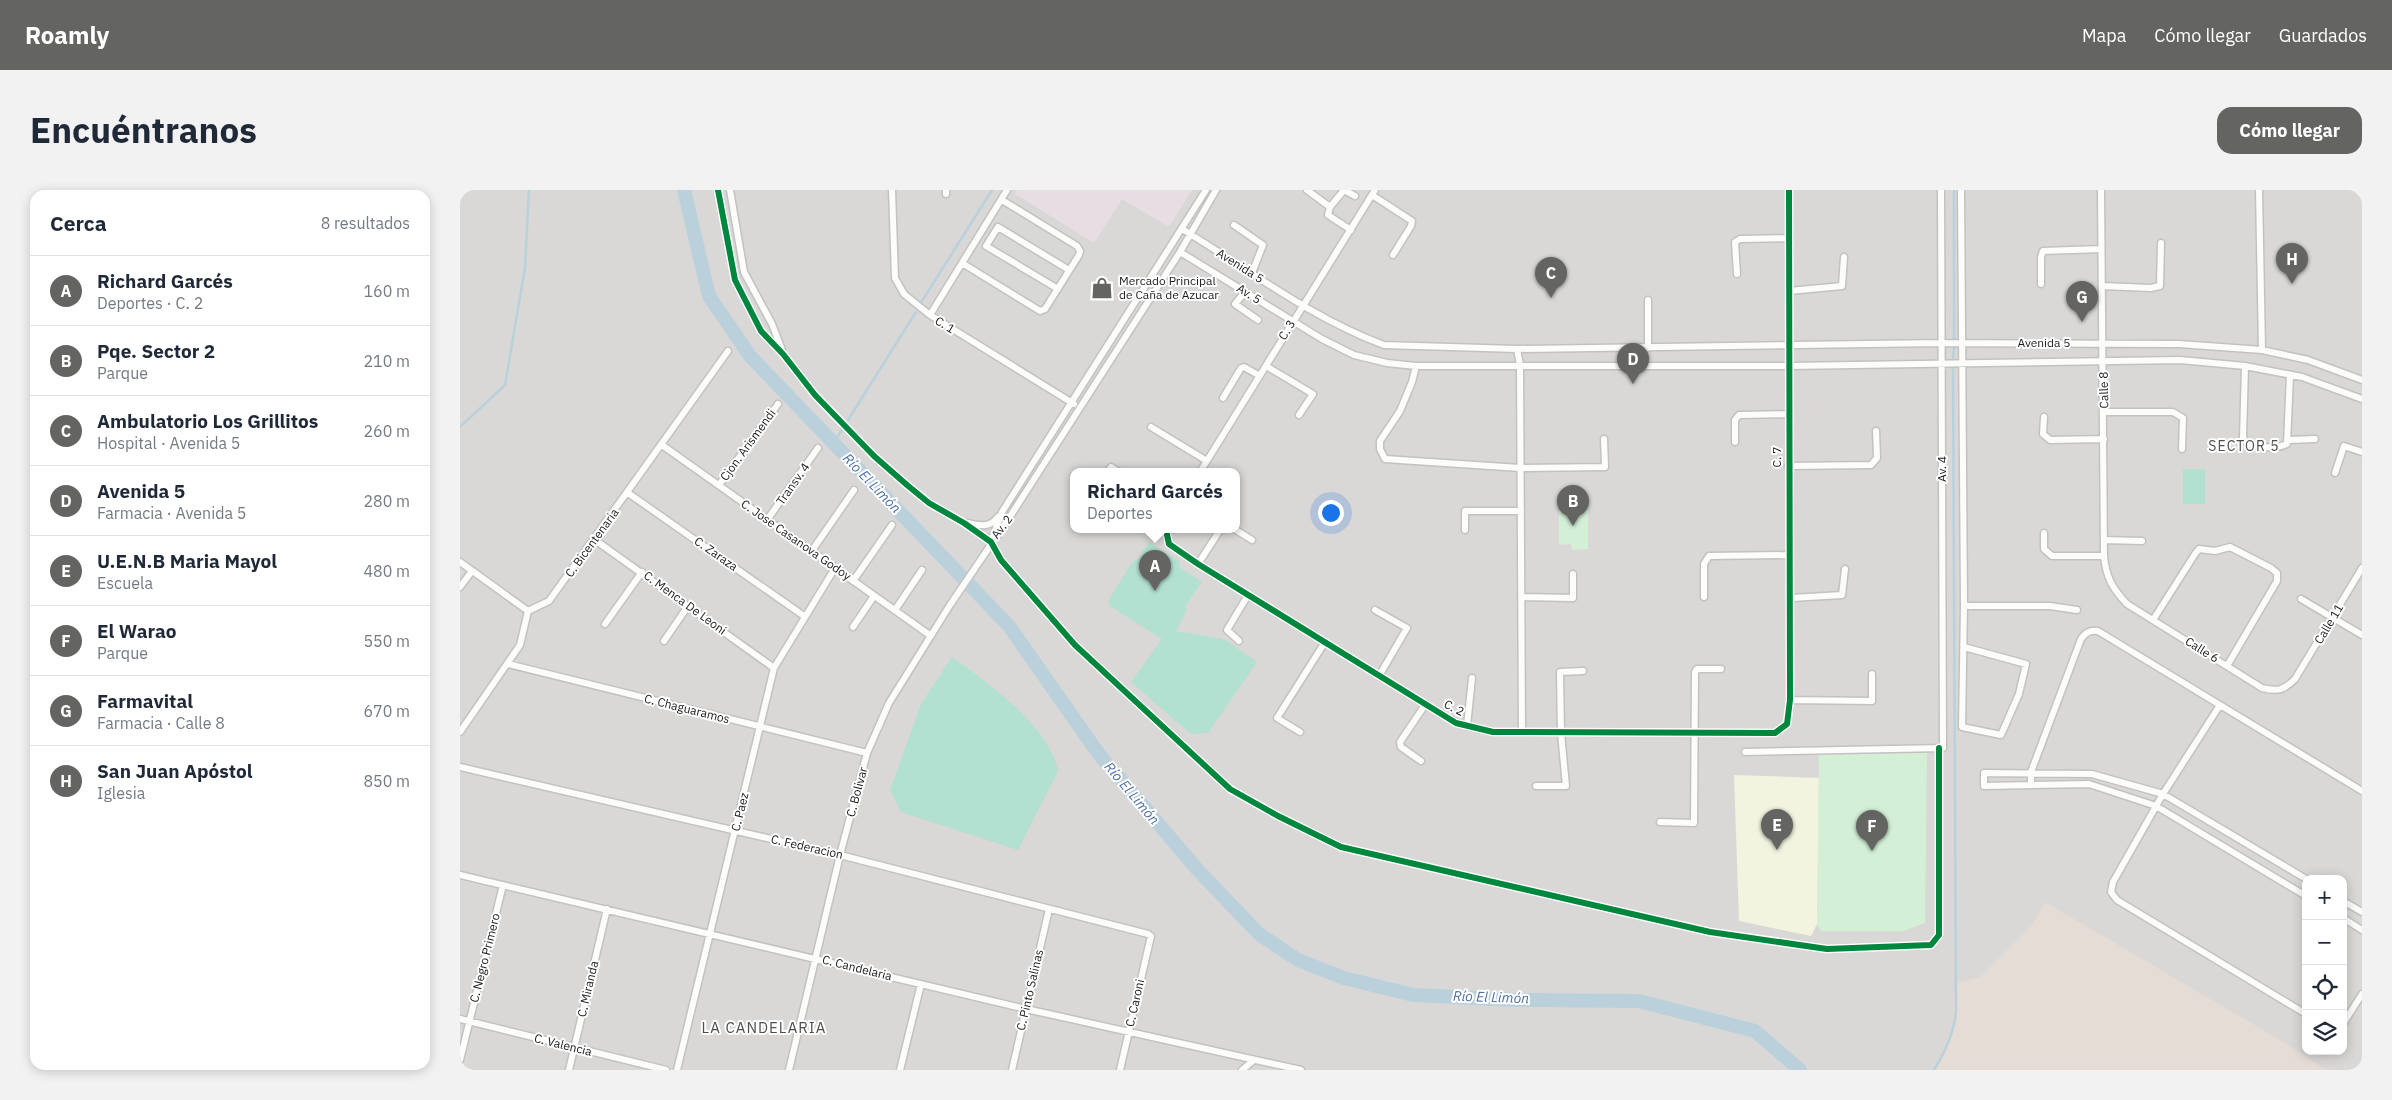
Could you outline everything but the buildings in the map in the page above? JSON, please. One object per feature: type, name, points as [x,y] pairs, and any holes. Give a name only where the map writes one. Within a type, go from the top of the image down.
[{"type":"street","points":[[718,190],[735,280],[761,331],[783,354],[815,395],[874,456],[929,504],[964,523],[991,542]]},
{"type":"street","points":[[730,190],[744,272],[772,324],[783,354]]},
{"type":"street","name":"C. 1","points":[[892,190],[895,278],[904,294],[930,315],[1079,408]]},
{"type":"street","points":[[930,315],[1008,190]]},
{"type":"street","name":"Av. 2","points":[[991,542],[1002,512],[1206,190]]},
{"type":"street","name":"Av. 2","points":[[991,542],[1011,515],[1191,235],[1216,190]]},
{"type":"street","points":[[1307,190],[1330,207]]},
{"type":"street","points":[[1351,230],[1328,215],[1330,207],[1344,190],[1355,196]]},
{"type":"street","name":"C. 7","points":[[1787,724],[1790,700],[1791,598],[1788,466],[1789,190]]},
{"type":"street","name":"Av. 4","points":[[991,542],[1001,560],[1075,645],[1230,788],[1278,816],[1340,847],[1710,932],[1826,948],[1931,944],[1939,935],[1941,190]]},
{"type":"street","name":"Av. 4","points":[[1961,190],[1964,606],[1962,726],[2001,735],[2019,694],[2026,664],[1964,647]]},
{"type":"street","name":"Calle 8","points":[[2101,190],[2104,556],[2106,574],[2113,589]]},
{"type":"street","points":[[2259,190],[2262,350]]},
{"type":"street","points":[[1374,192],[1412,221],[1411,226],[1393,255]]},
{"type":"street","name":"C. 3","points":[[1203,468],[1292,321],[1374,192]]},
{"type":"street","points":[[962,263],[1040,311],[1045,309],[1058,289],[1079,254],[1080,251],[1077,246],[1002,200]]},
{"type":"street","points":[[1234,225],[1263,245],[1252,273]]},
{"type":"street","points":[[1058,289],[986,246],[998,227],[1069,270]]},
{"type":"street","name":"Avenida 5","points":[[1182,230],[1302,306],[1365,338],[1384,345],[1518,349],[1941,343],[2179,344],[2262,350],[2308,360],[2362,380]]},
{"type":"street","points":[[1737,274],[1735,242],[1740,239],[1789,238]]},
{"type":"street","points":[[2102,286],[2152,288],[2160,286],[2161,243]]},
{"type":"street","points":[[2041,284],[2041,257],[2043,251],[2102,249]]},
{"type":"street","name":"Av. 5","points":[[1180,252],[1292,321]]},
{"type":"street","points":[[1789,291],[1842,286],[1844,257]]},
{"type":"street","points":[[1245,292],[1235,304],[1258,320]]},
{"type":"street","points":[[1648,300],[1648,348]]},
{"type":"street","name":"Avenida 5","points":[[1292,321],[1354,355],[1387,363],[1416,366],[1788,366],[2180,360],[2245,366],[2290,375],[2362,398]]},
{"type":"street","points":[[1518,349],[1520,365],[1522,732]]},
{"type":"street","name":"C. Bicentenaria","points":[[528,611],[549,601],[595,540],[728,351]]},
{"type":"street","points":[[1266,366],[1313,394],[1299,415]]},
{"type":"street","points":[[1416,366],[1412,382],[1400,411],[1380,441],[1380,449],[1385,459],[1520,468],[1605,467],[1604,439]]},
{"type":"street","points":[[2245,366],[2243,438],[2251,446],[2283,446],[2288,440],[2290,375]]},
{"type":"street","points":[[1223,398],[1241,368],[1244,367],[1260,376]]},
{"type":"street","name":"Cjon. Arismendi","points":[[719,486],[778,404]]},
{"type":"street","points":[[2104,412],[2173,412],[2182,418],[2182,448]]},
{"type":"street","points":[[1735,442],[1735,420],[1739,415],[1788,414]]},
{"type":"street","points":[[2044,417],[2044,434],[2050,440],[2104,439]]},
{"type":"street","points":[[1151,427],[1207,462]]},
{"type":"street","points":[[1788,466],[1871,465],[1876,458],[1876,431]]},
{"type":"street","points":[[2288,440],[2315,439]]},
{"type":"street","name":"C. Jose Casanova Godoy","points":[[662,445],[931,636]]},
{"type":"street","points":[[2334,473],[2344,446],[2362,452]]},
{"type":"street","name":"Transv. 4","points":[[767,520],[818,448]]},
{"type":"street","points":[[811,552],[854,490]]},
{"type":"street","name":"C. Zaraza","points":[[628,493],[804,616]]},
{"type":"street","points":[[1465,530],[1465,511],[1521,510]]},
{"type":"street","points":[[964,523],[983,527],[989,525],[1002,512]]},
{"type":"street","points":[[853,580],[892,524]]},
{"type":"street","points":[[1240,532],[1252,540]]},
{"type":"street","name":"C. 2","points":[[1166,533],[1169,544],[1198,564],[1456,723],[1493,732],[1696,734],[1775,733],[1787,724]]},
{"type":"street","points":[[1198,564],[1218,533]]},
{"type":"street","points":[[2044,533],[2044,549],[2052,556],[2104,556]]},
{"type":"street","name":"C. Menca De Leoni","points":[[595,540],[774,668]]},
{"type":"street","points":[[2104,540],[2142,541]]},
{"type":"street","name":"C. Bolivar","points":[[789,1070],[840,855],[867,753],[889,703],[991,542]]},
{"type":"street","points":[[2153,620],[2194,554],[2199,550],[2215,551],[2230,547],[2271,568],[2277,574],[2277,581],[2227,666]]},
{"type":"street","points":[[1704,597],[1704,564],[1709,556],[1790,555]]},
{"type":"street","points":[[460,562],[528,611],[520,645],[460,732]]},
{"type":"street","name":"C. Paez","points":[[677,1070],[774,668],[835,568]]},
{"type":"street","name":"Calle 11","points":[[2295,679],[2362,568]]},
{"type":"street","points":[[460,587],[472,570]]},
{"type":"street","points":[[895,610],[922,570]]},
{"type":"street","points":[[1791,598],[1842,595],[1845,570]]},
{"type":"street","points":[[605,624],[642,572]]},
{"type":"street","points":[[1522,597],[1573,598],[1573,574]]},
{"type":"street","name":"Calle 6","points":[[2113,589],[2127,604],[2262,688],[2275,691],[2285,689],[2295,679]]},
{"type":"street","points":[[1240,641],[1227,630],[1248,595]]},
{"type":"street","points":[[853,627],[874,596]]},
{"type":"street","points":[[2301,599],[2362,635]]},
{"type":"street","points":[[664,641],[688,606]]},
{"type":"street","points":[[1964,606],[2050,606],[2077,610]]},
{"type":"street","points":[[1375,610],[1407,628],[1379,676]]},
{"type":"street","points":[[2031,785],[2031,772],[2081,639],[2088,632],[2098,631],[2362,791]]},
{"type":"street","points":[[1300,732],[1277,718],[1324,642]]},
{"type":"street","name":"C. Chaguaramos","points":[[508,664],[867,753]]},
{"type":"street","points":[[1660,822],[1694,823],[1695,672],[1697,669],[1721,669]]},
{"type":"street","points":[[1536,786],[1566,786],[1561,733],[1560,672],[1583,671]]},
{"type":"street","points":[[1790,700],[1872,701],[1872,674]]},
{"type":"street","points":[[1466,726],[1472,678]]},
{"type":"street","points":[[1421,761],[1401,747],[1400,742],[1425,705]]},
{"type":"street","points":[[2220,705],[2156,806],[2113,882],[2111,892],[2113,896],[2302,1012]]},
{"type":"street","points":[[1745,752],[1941,748]]},
{"type":"street","name":"C. Federacion","points":[[460,767],[840,855],[1151,936]]},
{"type":"street","points":[[2302,877],[2163,794],[2092,774],[1984,773],[1984,786],[2088,784],[2156,806],[2302,894]]},
{"type":"street","name":"C. Candelaria","points":[[460,875],[1128,1033],[1254,1060]]},
{"type":"street","name":"C. Negro Primero","points":[[460,1060],[503,885]]},
{"type":"street","points":[[2347,903],[2362,912]]},
{"type":"street","name":"C. Miranda","points":[[569,1070],[606,909]]},
{"type":"street","name":"C. Pinto Salinas","points":[[1012,1070],[1049,909]]},
{"type":"street","points":[[2346,920],[2362,930]]},
{"type":"street","name":"C. Caroni","points":[[1120,1070],[1151,936]]},
{"type":"street","points":[[900,1070],[920,984]]},
{"type":"street","points":[[2347,1018],[2362,994]]},
{"type":"street","name":"C. Valencia","points":[[460,1019],[666,1070]]},
{"type":"street","points":[[1242,1070],[1254,1060],[1300,1070]]},
{"type":"shaded area","points":[[460,190],[2362,190],[2362,1070],[460,1070]]},
{"type":"shaded area","points":[[1017,190],[1192,190],[1169,227],[1122,199],[1094,243],[1015,194]]},
{"type":"shaded area","points":[[1004,195],[1094,250],[1046,327],[956,273]]},
{"type":"shaded area","points":[[1559,508],[1588,508],[1588,549],[1572,550],[1571,544],[1559,545]]},
{"type":"shaded area","points":[[1927,748],[1925,923],[1903,931],[1821,931],[1817,924],[1819,750]]},
{"type":"shaded area","points":[[1734,775],[1819,778],[1817,924],[1811,936],[1739,921]]},
{"type":"shaded area","points":[[2045,902],[2270,1034],[2327,1070],[1934,1070],[1953,1029],[1956,983],[1980,977],[2033,924]]},
{"type":"green space","points":[[2183,469],[2205,469],[2205,504],[2183,504]]},
{"type":"green space","points":[[1149,542],[1180,562],[1179,567],[1202,582],[1185,607],[1187,610],[1176,631],[1224,639],[1257,662],[1208,733],[1191,734],[1131,682],[1162,639],[1110,606],[1108,601],[1133,561],[1137,560]]},
{"type":"green space","points":[[952,657],[999,692],[1015,707],[1043,738],[1053,755],[1058,771],[1018,850],[901,812],[890,790],[921,704]]},
{"type":"waterway","points":[[460,427],[505,385],[525,268],[529,190]]},
{"type":"waterway","name":"Río El Limón","points":[[684,190],[709,296],[750,356],[1009,626],[1098,753],[1197,869],[1259,934],[1298,960],[1344,978],[1413,995],[1516,1000],[1639,1001],[1755,1031],[1800,1070]]},
{"type":"waterway","points":[[922,301],[992,190]]},
{"type":"waterway","points":[[1954,190],[1954,339]]},
{"type":"waterway","points":[[848,420],[916,312]]},
{"type":"waterway","points":[[1953,359],[1954,348]]},
{"type":"waterway","points":[[1934,1070],[1949,1042],[1956,1010],[1953,368]]},
{"type":"waterway","points":[[834,443],[841,431]]},
{"type":"cycle path","points":[[718,190],[735,280],[761,331],[783,354],[815,395],[874,456],[907,485],[929,503],[964,523],[991,542],[1001,560],[1075,645],[1230,789],[1278,816],[1341,847],[1710,932],[1827,949],[1931,945],[1939,935],[1939,748]]},
{"type":"cycle path","points":[[1167,533],[1169,544],[1198,564],[1456,723],[1493,732],[1775,733],[1787,724],[1790,700],[1789,190]]},
{"type":"place","name":"San Juan Apóstol","points":[[2292,284]]},
{"type":"place","name":"Mercado Principal de Caña de Azucar","points":[[1102,288]]},
{"type":"place","name":"Ambulatorio Los Grillitos","points":[[1551,298]]},
{"type":"place","name":"Farmavital","points":[[2082,322]]},
{"type":"place","name":"Avenida 5","points":[[1633,384]]},
{"type":"place","name":"Pqe. Sector 2","points":[[1573,526]]},
{"type":"place","name":"Richard Garcés","points":[[1155,591]]},
{"type":"place","name":"U.E.N.B Maria Mayol","points":[[1777,850]]},
{"type":"place","name":"El Warao","points":[[1872,851]]},
{"type":"district","name":"SECTOR 5","points":[[2244,446]]},
{"type":"district","name":"LA CANDELARIA","points":[[764,1028]]}]
